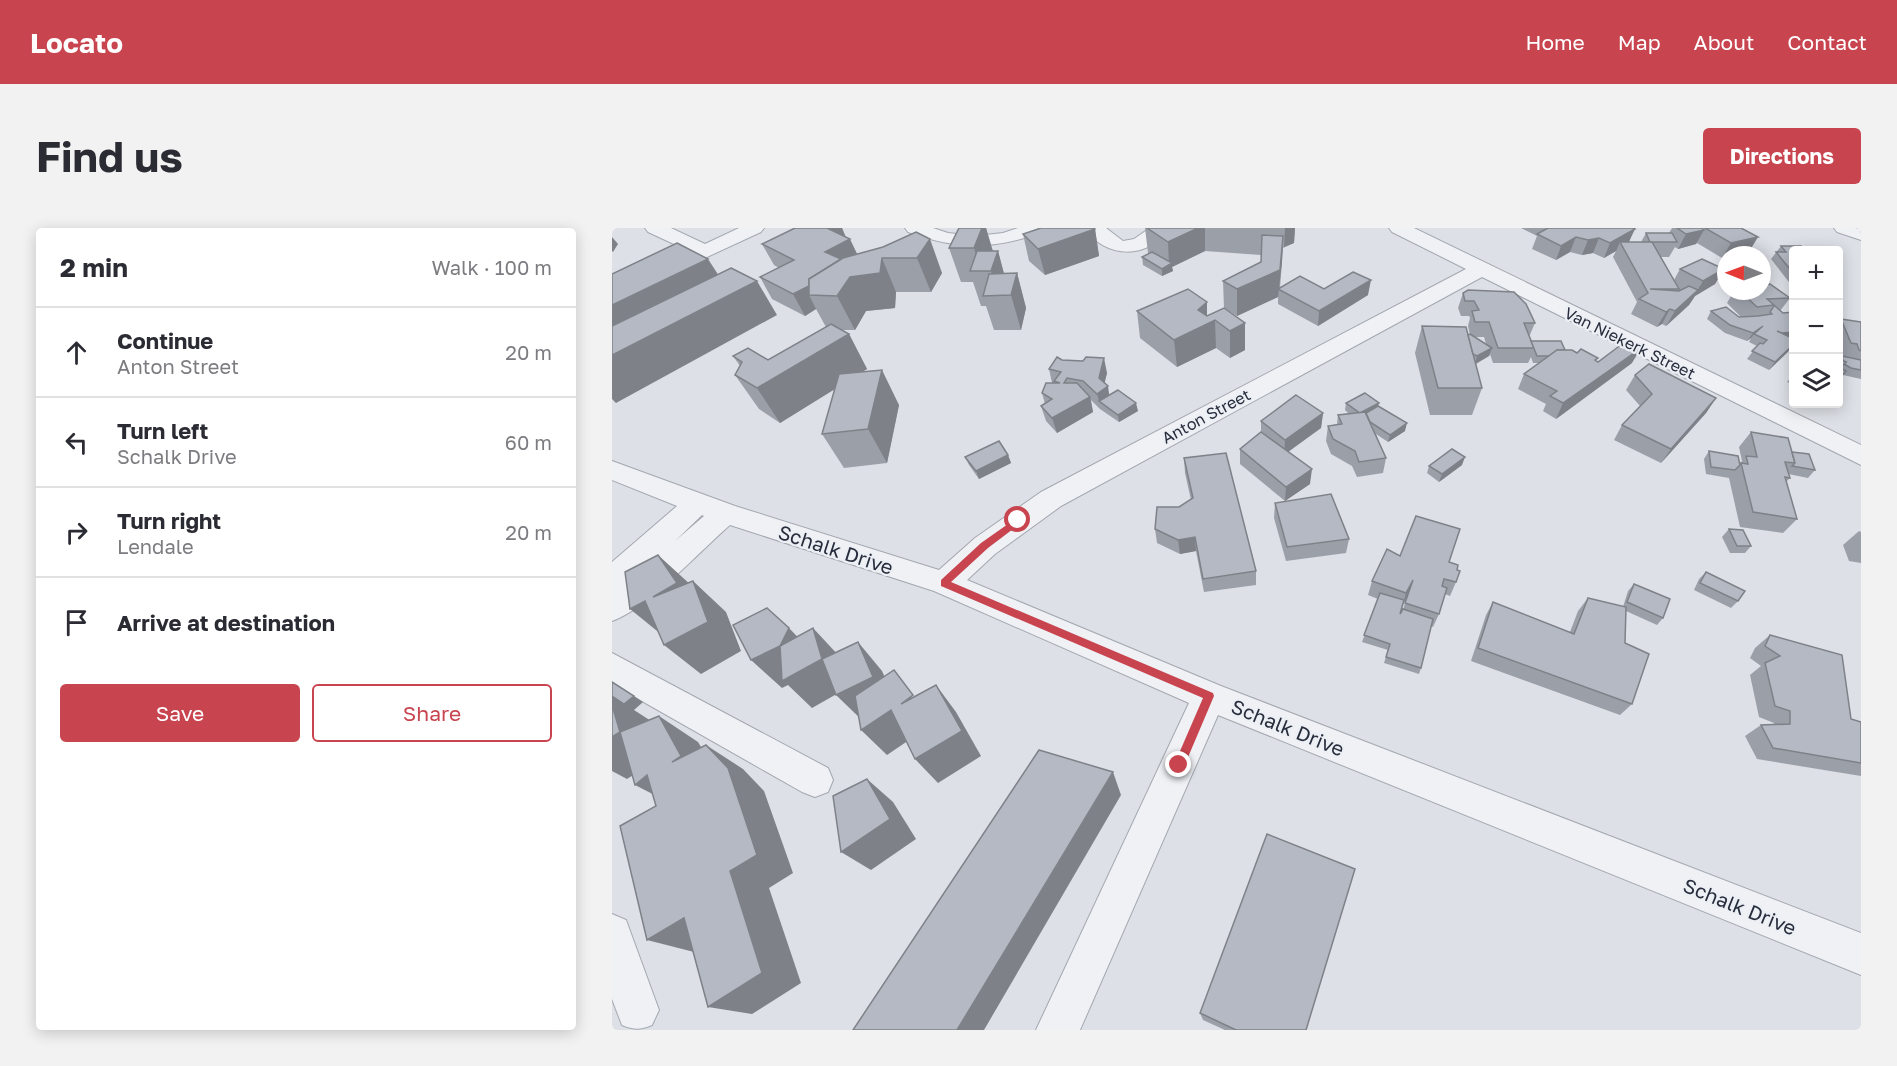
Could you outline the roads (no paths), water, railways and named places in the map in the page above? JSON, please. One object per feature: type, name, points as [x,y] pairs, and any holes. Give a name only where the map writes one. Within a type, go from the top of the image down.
[{"type":"street","points":[[655,228],[704,252]]},
{"type":"street","points":[[612,274],[713,228]]},
{"type":"street","points":[[612,295],[754,228]]},
{"type":"street","points":[[915,228],[951,240],[969,242],[1001,239],[1036,228]]},
{"type":"street","points":[[1094,228],[1116,246],[1127,247],[1137,245],[1160,228]]},
{"type":"street","name":"Van Niekerk Street","points":[[1399,228],[1480,270],[1861,456]]},
{"type":"street","points":[[1844,228],[1861,234]]},
{"type":"street","name":"Anton Street","points":[[944,583],[985,546],[1051,499],[1480,270]]},
{"type":"street","name":"Schalk Drive","points":[[612,470],[711,508],[944,583],[1209,696],[1861,954]]},
{"type":"street","points":[[619,589],[711,508]]},
{"type":"street","points":[[612,668],[815,780]]},
{"type":"street","points":[[1058,1030],[1209,696]]},
{"type":"street","points":[[612,934],[637,1010]]}]
